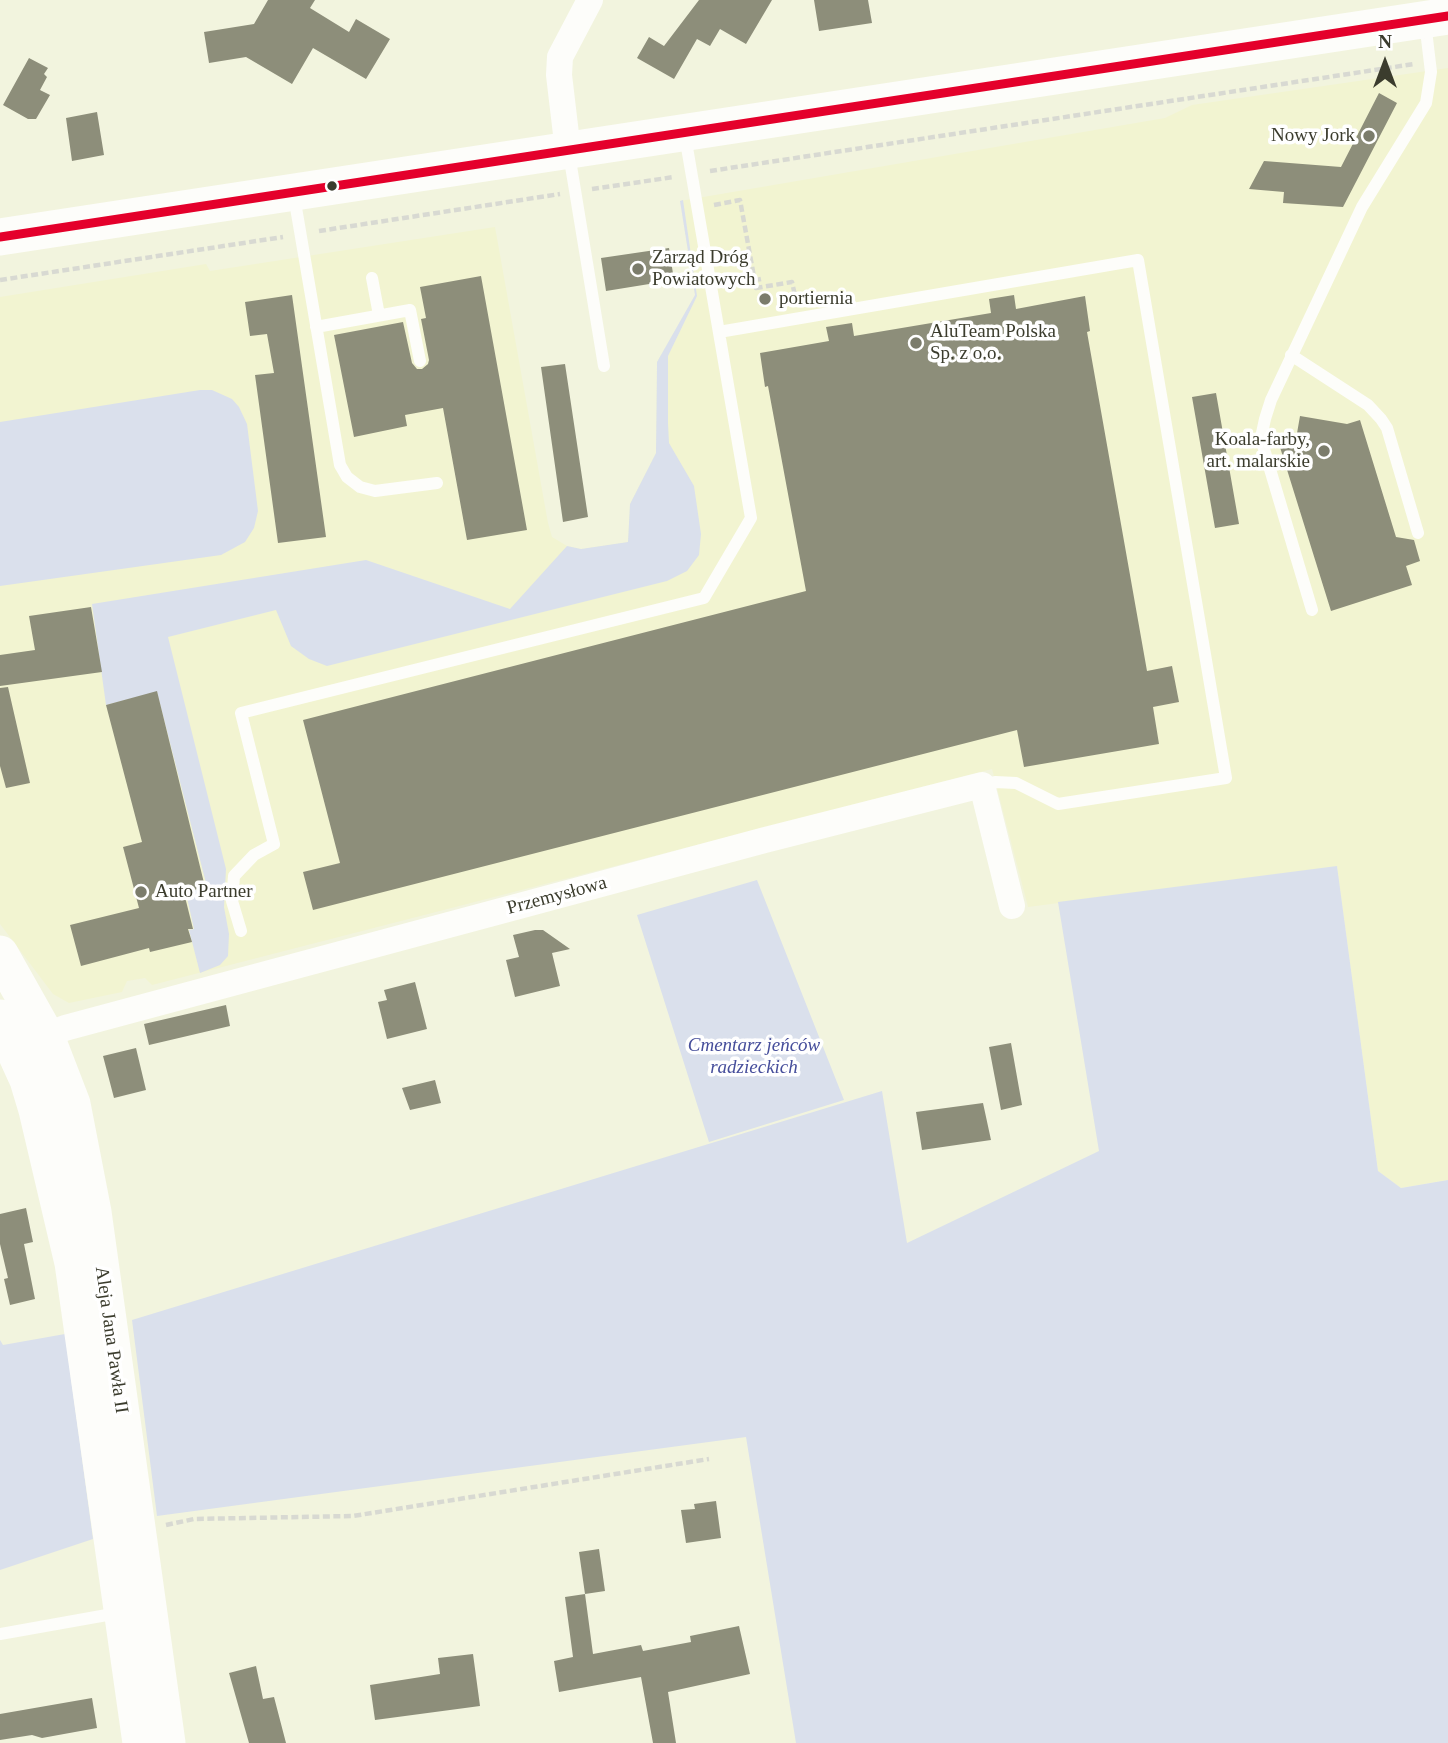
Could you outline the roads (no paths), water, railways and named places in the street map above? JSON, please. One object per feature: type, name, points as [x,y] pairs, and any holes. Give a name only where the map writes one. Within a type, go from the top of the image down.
[{"type":"street","points":[[568,151],[559,75],[561,57],[590,0]]},
{"type":"street","points":[[0,237],[1436,18]]},
{"type":"street","points":[[982,785],[1012,906]]},
{"type":"street","name":"Przemysłowa","points":[[20,1034],[982,785]]},
{"type":"street","name":"Aleja Jana Pawła II","points":[[0,954],[73,1263],[167,1743]]},
{"type":"street","name":"Aleja Jana Pawła II","points":[[124,1533],[122,1612],[141,1743]]},
{"type":"lane","points":[[1312,610],[1264,449],[1262,433],[1270,400],[1362,207],[1426,103],[1436,18]]},
{"type":"lane","points":[[241,931],[232,901],[234,876],[254,855],[274,844],[241,713],[704,597],[751,518],[685,133]]},
{"type":"lane","points":[[568,151],[604,366]]},
{"type":"lane","points":[[293,192],[340,465],[347,477],[360,487],[375,491],[437,483]]},
{"type":"lane","points":[[719,332],[1138,260],[1226,778],[1058,804],[1016,783],[995,782],[982,785]]},
{"type":"lane","points":[[372,278],[379,315]]},
{"type":"lane","points":[[316,327],[410,310],[420,361]]},
{"type":"lane","points":[[1291,355],[1368,405],[1381,419],[1387,428],[1418,533]]},
{"type":"lane","points":[[0,1634],[122,1612]]},
{"type":"place","name":"Nowy Jork","points":[[1369,136]]},
{"type":"place","name":"Zarząd Dróg Powiatowych","points":[[638,269]]},
{"type":"place","name":"portiernia","points":[[765,299]]},
{"type":"place","name":"AluTeam Polska Sp. z o.o.","points":[[916,343]]},
{"type":"place","name":"Koala-farby, art. malarskie","points":[[1324,451]]},
{"type":"place","name":"Auto Partner","points":[[141,892]]},
{"type":"park label","name":"Cmentarz jeńców radzieckich","points":[[754,1057]]}]
